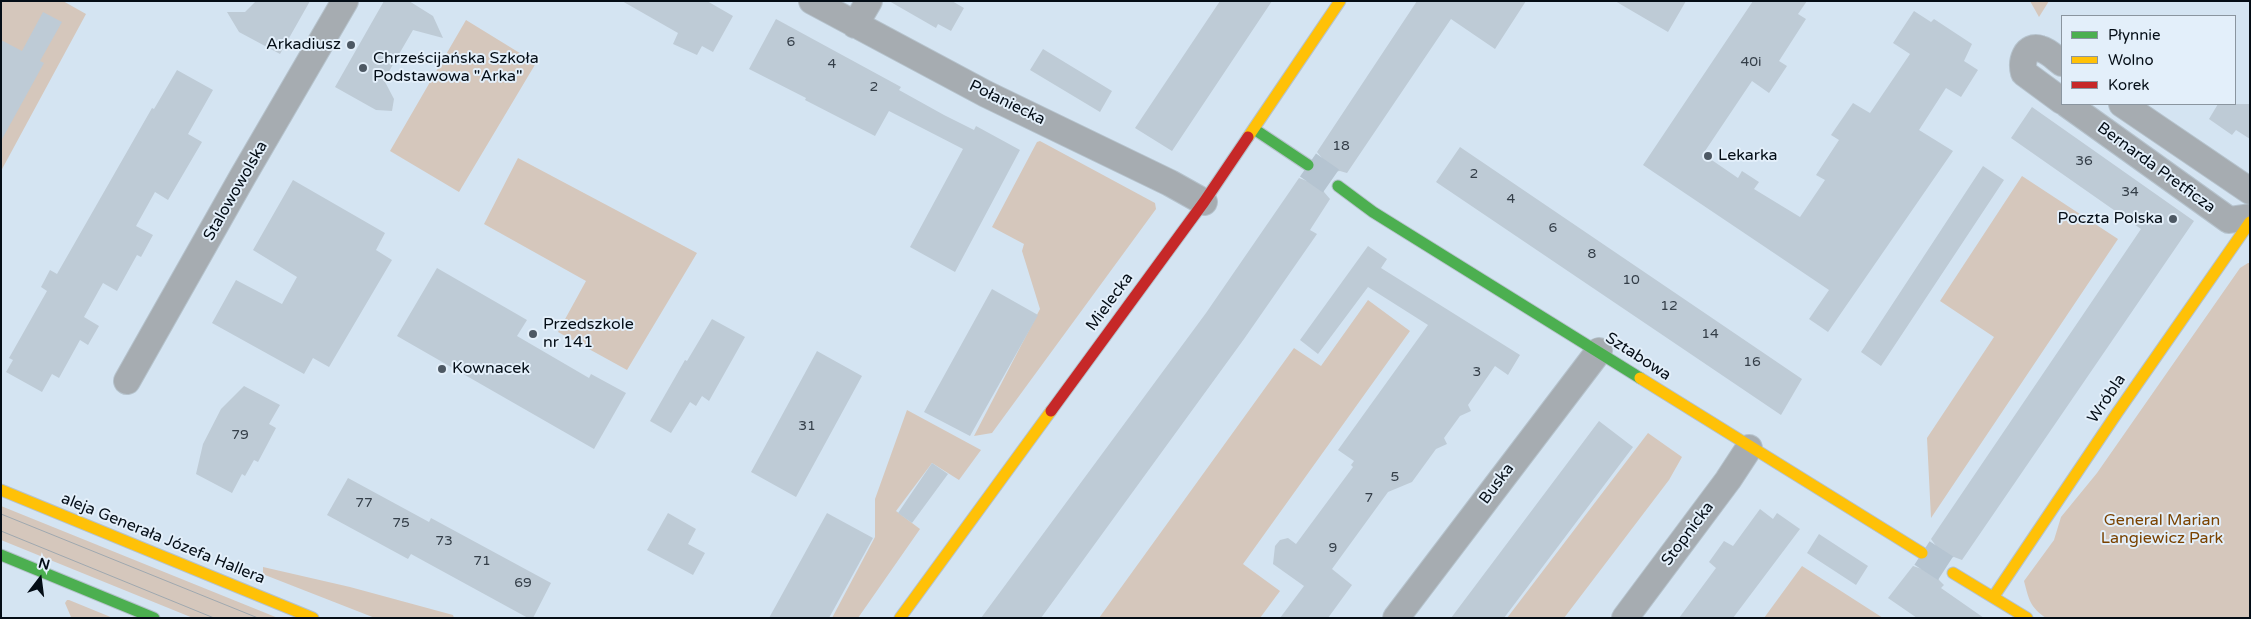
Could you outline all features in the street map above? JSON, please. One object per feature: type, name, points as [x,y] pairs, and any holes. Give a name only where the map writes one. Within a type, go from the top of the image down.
[{"type":"street","name":"Stalowowolska","points":[[127,381],[243,176],[346,1]]},
{"type":"street","name":"Połaniecka","points":[[812,1],[986,94],[1170,182],[1204,202]]},
{"type":"street","points":[[855,25],[869,1]]},
{"type":"street","name":"Mielecka","points":[[900,618],[1204,202],[1340,1]]},
{"type":"street","points":[[2061,62],[2043,49],[2035,48],[2024,58],[2022,64],[2024,73],[2061,100]]},
{"type":"street","name":"Bernarda Pretficza","points":[[2068,105],[2229,220],[2250,216]]},
{"type":"street","name":"Bernarda Pretficza","points":[[2123,105],[2250,191]]},
{"type":"street","points":[[1254,129],[1308,165]]},
{"type":"street","name":"Sztabowa","points":[[1338,186],[1373,212],[1599,351],[1749,448],[1922,554]]},
{"type":"street","name":"Wróbla","points":[[1994,596],[2250,222]]},
{"type":"street","name":"Buska","points":[[1396,618],[1599,351]]},
{"type":"street","name":"Stopnicka","points":[[1625,618],[1728,480],[1749,448]]},
{"type":"street","name":"aleja Generała Józefa Hallera","points":[[1,490],[313,618]]},
{"type":"street","points":[[1,555],[154,618]]},
{"type":"street","points":[[1953,573],[1994,596],[2026,618]]},
{"type":"green space","points":[[1,1],[63,1],[86,14],[1,171]]},
{"type":"green space","points":[[2030,1],[2049,1],[2039,17]]},
{"type":"green space","points":[[466,20],[536,63],[459,192],[390,151]]},
{"type":"green space","points":[[1040,141],[1155,203],[1156,209],[992,433],[974,436],[1040,309],[1022,251],[1024,244],[992,227],[1037,142]]},
{"type":"green space","points":[[518,158],[697,253],[627,370],[558,332],[586,281],[484,224]]},
{"type":"green space","points":[[2022,176],[2118,239],[1931,518],[1927,438],[1994,337],[1940,301]]},
{"type":"green space","name":"General Marian Langiewicz Park","points":[[2250,263],[2250,618],[2046,618],[2031,603],[2024,581],[2054,540],[2061,517],[2097,473],[2240,268]]},
{"type":"green space","points":[[1368,300],[1410,331],[1243,564],[1280,591],[1260,618],[1099,618],[1294,348],[1321,366]]},
{"type":"green space","points":[[907,410],[981,450],[959,480],[932,463],[896,511],[920,529],[858,618],[832,618],[875,537],[875,499]]},
{"type":"green space","points":[[1648,433],[1682,457],[1669,480],[1564,618],[1507,618]]},
{"type":"green space","points":[[1,506],[278,618],[193,618],[1,540]]},
{"type":"green space","points":[[1802,566],[1883,618],[1764,618]]},
{"type":"green space","points":[[263,567],[350,587],[453,615],[454,618],[375,618],[265,575]]},
{"type":"green space","points":[[67,600],[113,618],[71,617],[65,603]]},
{"type":"building","points":[[256,1],[310,1],[280,54],[239,32],[227,12],[245,12]]},
{"type":"building","points":[[384,1],[409,1],[433,16],[443,38],[413,30],[384,80],[394,99],[392,111],[376,110],[335,87]]},
{"type":"building","points":[[622,1],[707,1],[733,16],[713,52],[702,46],[697,55],[673,44],[678,33]]},
{"type":"building","points":[[889,1],[952,1],[964,8],[951,31],[938,24],[936,28]]},
{"type":"building","points":[[1220,1],[1272,1],[1172,151],[1135,128]]},
{"type":"building","points":[[1417,1],[1526,1],[1495,49],[1451,19],[1347,173],[1340,171],[1332,172],[1325,177],[1322,185],[1324,192],[1330,199],[1310,230],[1317,234],[1244,339],[1041,618],[981,618],[1206,313],[1299,178],[1307,181],[1315,179],[1321,174],[1324,166],[1322,158],[1317,152]]},
{"type":"building","points":[[1615,1],[1686,1],[1668,32]]},
{"type":"building","points":[[1753,1],[1807,1],[1798,14],[1806,19],[1779,61],[1787,66],[1769,93],[1752,81],[1703,154],[1738,178],[1742,171],[1759,182],[1754,189],[1800,217],[1825,180],[1816,175],[1839,140],[1831,135],[1853,103],[1870,113],[1910,54],[1893,43],[1914,11],[1931,22],[1934,19],[1972,44],[1964,61],[1978,70],[1961,97],[1946,88],[1919,130],[1953,151],[1828,332],[1809,319],[1829,290],[1643,165]]},
{"type":"building","points":[[43,12],[62,22],[40,61],[44,63],[1,141],[1,40],[22,51]]},
{"type":"building","points":[[776,19],[901,87],[899,90],[944,115],[974,130],[976,126],[1020,150],[955,272],[910,247],[963,149],[889,111],[875,136],[749,69]]},
{"type":"building","points":[[1043,49],[1112,91],[1100,112],[1030,70]]},
{"type":"building","points":[[177,70],[213,90],[188,134],[202,142],[168,200],[155,192],[136,226],[153,235],[141,257],[137,255],[117,291],[103,283],[84,317],[99,326],[88,345],[80,340],[59,378],[52,374],[42,392],[6,372],[13,360],[9,358],[47,291],[41,287],[50,270],[57,274],[152,108],[154,109]]},
{"type":"building","points":[[2250,104],[2250,139],[2236,130],[2232,135],[2209,119],[2217,105]]},
{"type":"building","points":[[2032,107],[2194,221],[1962,560],[1954,557],[1946,559],[1939,565],[1937,573],[1939,580],[1944,585],[1941,588],[1984,618],[1917,618],[1888,598],[1913,566],[1922,569],[1929,567],[1935,562],[1938,553],[1931,539],[2141,229],[2011,138]]},
{"type":"building","points":[[1460,147],[1802,379],[1781,415],[1436,182]]},
{"type":"building","points":[[1983,166],[2004,180],[1881,366],[1861,352]]},
{"type":"building","points":[[293,180],[385,233],[376,250],[392,260],[329,367],[313,358],[304,374],[212,323],[236,280],[282,304],[297,277],[253,250]]},
{"type":"building","points":[[1368,246],[1387,259],[1381,268],[1520,355],[1508,375],[1495,366],[1468,405],[1471,411],[1460,416],[1444,438],[1447,444],[1436,449],[1412,482],[1388,492],[1332,569],[1352,585],[1328,618],[1280,618],[1304,586],[1273,564],[1275,546],[1280,540],[1288,538],[1296,544],[1353,467],[1351,465],[1354,461],[1338,450],[1428,325],[1368,287],[1318,354],[1300,340]]},
{"type":"building","points":[[437,268],[527,320],[517,336],[589,378],[591,374],[626,393],[594,449],[397,336]]},
{"type":"building","points":[[992,289],[1038,315],[970,436],[924,412]]},
{"type":"building","points":[[712,319],[745,337],[709,401],[702,396],[696,406],[690,402],[671,433],[650,421],[685,360],[687,361]]},
{"type":"building","points":[[817,351],[862,376],[796,497],[751,472]]},
{"type":"building","points":[[244,386],[280,405],[269,424],[276,428],[258,462],[254,460],[245,476],[242,474],[232,493],[196,474],[203,444],[221,409]]},
{"type":"building","points":[[1599,421],[1633,447],[1504,618],[1451,618]]},
{"type":"building","points":[[932,463],[948,474],[912,523],[898,513]]},
{"type":"building","points":[[348,478],[429,522],[431,518],[551,583],[533,618],[528,618],[411,554],[408,559],[327,515]]},
{"type":"building","points":[[1760,509],[1773,519],[1777,513],[1800,529],[1733,618],[1679,618],[1716,568],[1709,562],[1724,541],[1733,546]]},
{"type":"building","points":[[668,513],[696,529],[688,544],[705,553],[693,575],[647,550]]},
{"type":"building","points":[[827,513],[873,538],[829,618],[769,618]]},
{"type":"building","points":[[1819,534],[1868,566],[1856,585],[1807,553]]},
{"type":"tunnel","points":[[1308,165],[1338,186]]},
{"type":"tunnel","points":[[1922,553],[1953,573]]},
{"type":"tram line","points":[[1,514],[258,618]]},
{"type":"tram line","points":[[1,531],[214,618]]},
{"type":"traffic: fast","points":[[1254,129],[1308,165]]},
{"type":"traffic: fast","points":[[1338,186],[1373,212],[1640,378]]},
{"type":"traffic: fast","points":[[1,555],[154,618]]},
{"type":"traffic: slow","points":[[1248,137],[1340,1]]},
{"type":"traffic: slow","points":[[1994,596],[2117,413],[2250,222]]},
{"type":"traffic: slow","points":[[1640,378],[1922,553]]},
{"type":"traffic: slow","points":[[900,618],[1051,411]]},
{"type":"traffic: slow","points":[[1,490],[313,618]]},
{"type":"traffic: slow","points":[[1953,573],[2027,618]]},
{"type":"traffic: jam","points":[[1051,411],[1204,202],[1248,137]]},
{"type":"place","name":"Arkadiusz","points":[[351,45]]},
{"type":"place","name":"Chrześcijańska Szkoła Podstawowa \"Arka\"","points":[[363,68]]},
{"type":"place","name":"Lekarka","points":[[1708,156]]},
{"type":"place","name":"Poczta Polska","points":[[2173,219]]},
{"type":"place","name":"Przedszkole nr 141","points":[[533,334]]},
{"type":"place","name":"Kownacek","points":[[442,369]]}]
